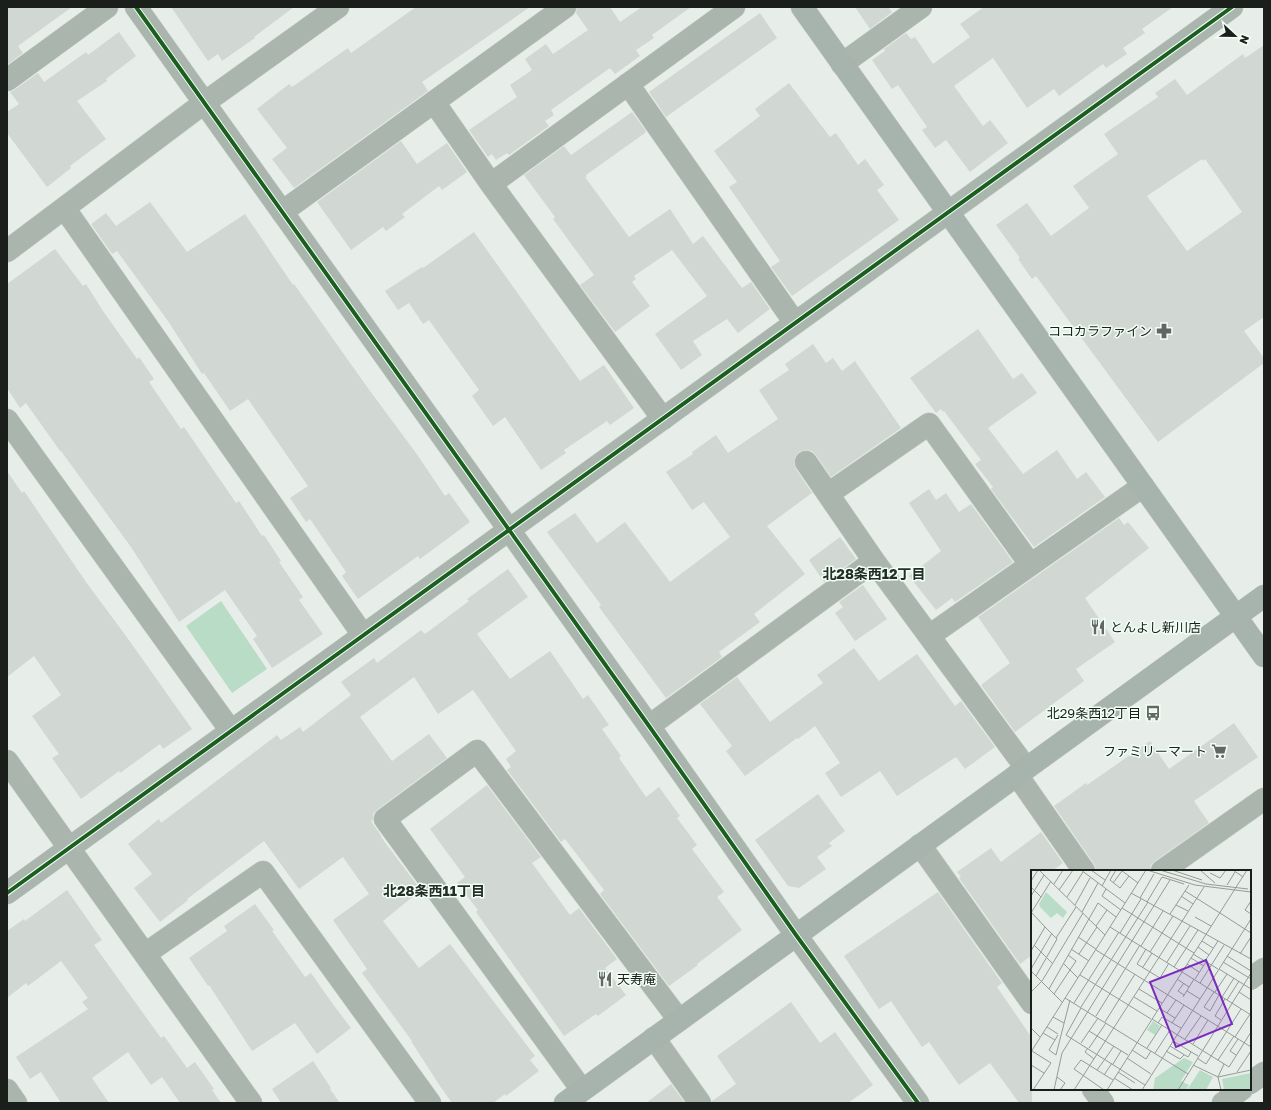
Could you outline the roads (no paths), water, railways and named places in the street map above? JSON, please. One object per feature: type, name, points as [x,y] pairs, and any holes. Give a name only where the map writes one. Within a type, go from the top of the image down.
[{"type":"street","points":[[7,80],[107,7]]},
{"type":"street","points":[[136,7],[649,726],[796,935],[918,1103]]},
{"type":"street","points":[[282,212],[565,7]]},
{"type":"street","points":[[491,184],[734,7]]},
{"type":"street","points":[[802,7],[1264,656]]},
{"type":"street","points":[[842,64],[921,7]]},
{"type":"street","points":[[7,893],[1232,7]]},
{"type":"street","points":[[7,251],[331,9]]},
{"type":"street","points":[[628,84],[795,323]]},
{"type":"street","points":[[434,102],[491,184],[663,419]]},
{"type":"street","points":[[65,209],[363,636]]},
{"type":"street","points":[[7,420],[231,731]]},
{"type":"street","points":[[828,494],[929,424],[1030,564]]},
{"type":"street","points":[[806,462],[929,636],[1021,772],[1083,870]]},
{"type":"street","points":[[929,636],[1030,564],[1144,486]]},
{"type":"street","points":[[649,726],[874,560]]},
{"type":"street","points":[[565,1103],[1264,596]]},
{"type":"street","points":[[582,1090],[386,819],[477,751],[679,1020]]},
{"type":"street","points":[[7,761],[252,1103]]},
{"type":"street","points":[[1163,870],[1264,799]]},
{"type":"street","points":[[920,845],[1031,1002]]},
{"type":"street","points":[[145,954],[263,872],[430,1103]]},
{"type":"street","points":[[1251,979],[1264,969]]},
{"type":"street","points":[[654,1038],[700,1103]]},
{"type":"street","points":[[7,1090],[16,1103]]},
{"type":"street","points":[[1094,1090],[1103,1103]]},
{"type":"place","name":"ココカラファイン","points":[[1164,331]]},
{"type":"place","name":"とんよし新川店","points":[[1098,627]]},
{"type":"place","name":"北29条西12丁目","points":[[1153,713]]},
{"type":"place","name":"ファミリーマート","points":[[1219,751]]},
{"type":"place","name":"天寿庵","points":[[605,979]]},
{"type":"district","name":"北28条西12丁目","points":[[874,573]]},
{"type":"district","name":"北28条西11丁目","points":[[434,890]]}]
